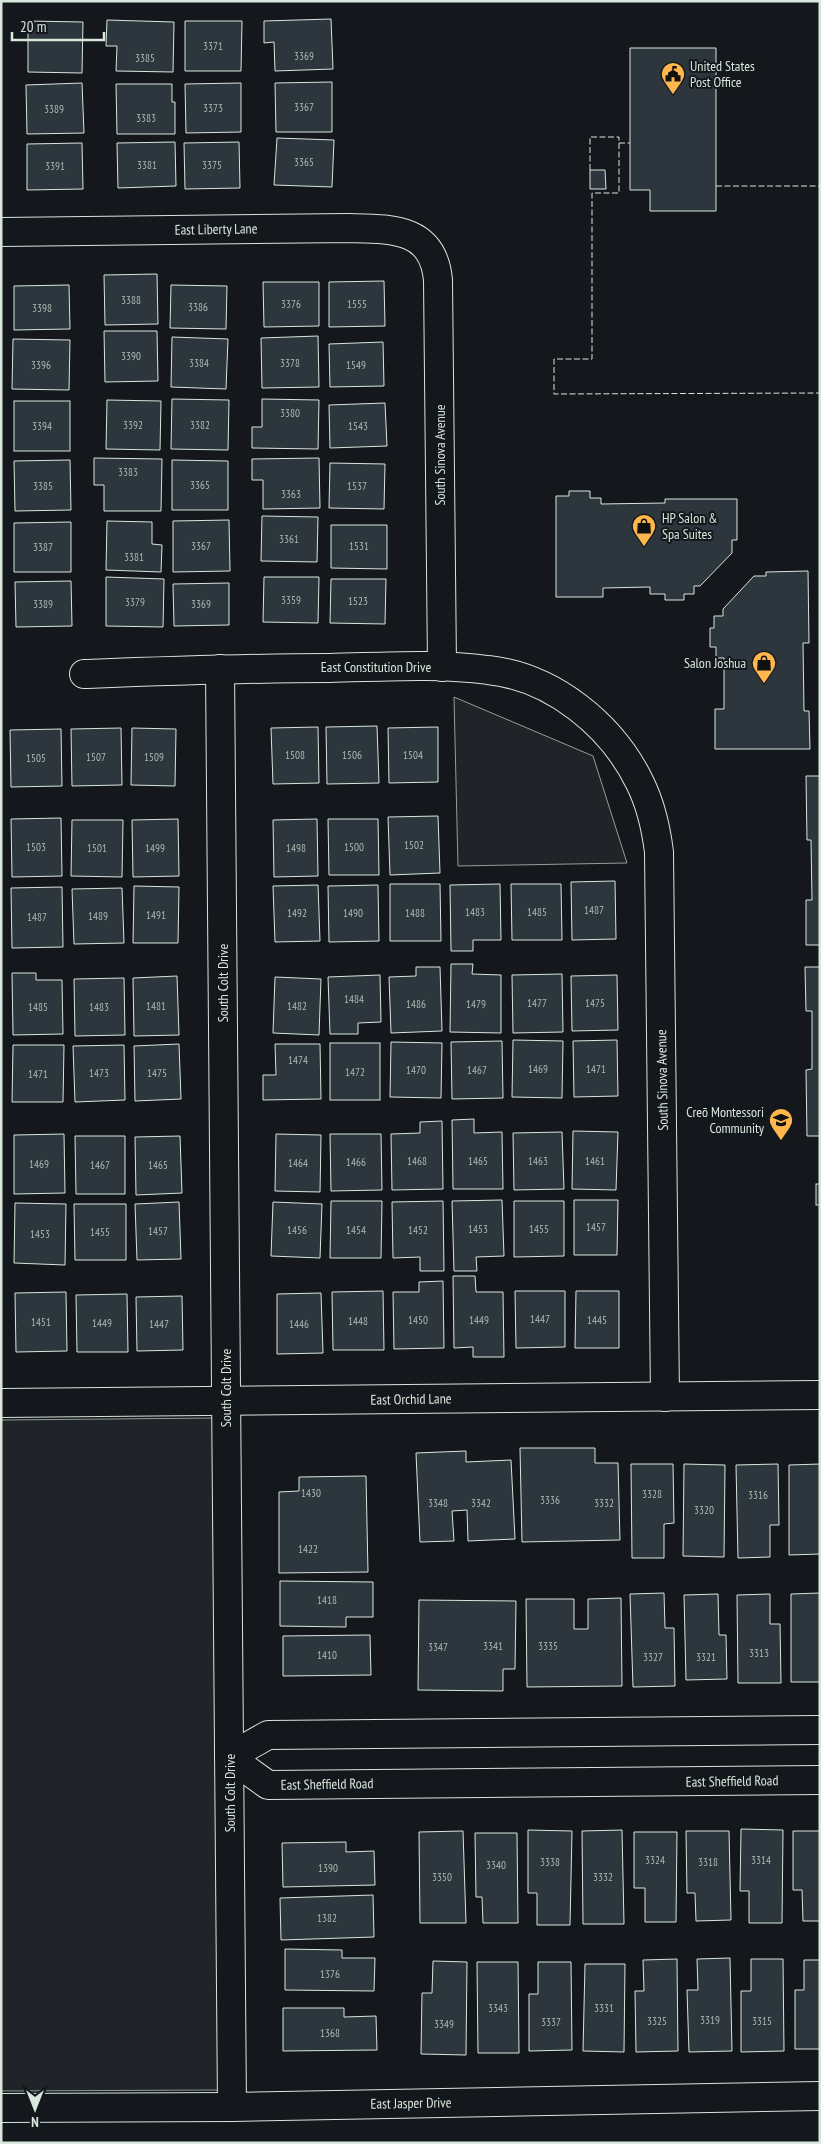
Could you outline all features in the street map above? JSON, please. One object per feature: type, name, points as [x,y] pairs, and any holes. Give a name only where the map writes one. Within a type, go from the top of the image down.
[{"type":"street","name":"East Liberty Lane","points":[[1,232],[387,229],[404,232],[420,241],[426,247]]},
{"type":"street","name":"South Sinova Avenue","points":[[426,247],[434,259],[438,280],[442,667]]},
{"type":"street","name":"East Constitution Drive","points":[[84,674],[220,668],[442,667],[489,670],[524,678],[556,693],[585,713],[622,752],[631,768]]},
{"type":"street","name":"South Colt Drive","points":[[220,668],[232,2107]]},
{"type":"street","name":"South Sinova Avenue","points":[[631,768],[650,808],[659,852],[665,1397]]},
{"type":"street","name":"East Orchid Lane","points":[[1,1402],[820,1395]]},
{"type":"street","points":[[230,1757],[268,1735],[820,1730]]},
{"type":"street","name":"East Sheffield Road","points":[[230,1757],[268,1785],[820,1780]]},
{"type":"street","name":"East Jasper Drive","points":[[1,2108],[232,2107],[820,2096]]},
{"type":"shaded area","points":[[454,697],[593,756],[627,863],[458,866]]},
{"type":"shaded area","points":[[215,1418],[221,2090],[1,2091],[1,1420]]},
{"type":"building","points":[[331,19],[333,69],[275,71],[274,42],[264,43],[264,21]]},
{"type":"building","points":[[107,20],[174,22],[173,72],[116,71],[117,46],[106,46]]},
{"type":"building","points":[[28,21],[83,22],[82,73],[28,72]]},
{"type":"building","points":[[185,21],[242,21],[241,71],[185,71]]},
{"type":"building","name":"United States Post Office","points":[[630,48],[716,48],[716,211],[650,211],[650,190],[630,190]]},
{"type":"building","points":[[332,82],[332,132],[276,132],[275,83]]},
{"type":"building","points":[[82,83],[84,133],[27,134],[26,85]]},
{"type":"building","points":[[241,83],[241,132],[186,133],[185,84]]},
{"type":"building","points":[[116,84],[172,84],[172,102],[175,102],[175,134],[117,134]]},
{"type":"building","points":[[277,138],[334,140],[332,187],[274,185]]},
{"type":"building","points":[[175,142],[176,186],[118,188],[117,143]]},
{"type":"building","points":[[239,142],[240,188],[185,189],[184,143]]},
{"type":"building","points":[[82,143],[83,189],[27,190],[27,144]]},
{"type":"building","points":[[590,170],[605,170],[606,189],[590,189]]},
{"type":"building","points":[[157,274],[158,324],[105,325],[104,275]]},
{"type":"building","points":[[384,281],[385,326],[329,327],[329,282]]},
{"type":"building","points":[[263,282],[319,282],[319,326],[264,327]]},
{"type":"building","points":[[69,285],[70,329],[14,330],[14,286]]},
{"type":"building","points":[[171,285],[227,286],[226,329],[170,328]]},
{"type":"building","points":[[104,331],[157,331],[158,381],[105,382]]},
{"type":"building","points":[[318,336],[319,387],[262,388],[261,338]]},
{"type":"building","points":[[172,337],[228,339],[226,389],[171,387]]},
{"type":"building","points":[[13,339],[70,340],[69,390],[12,389]]},
{"type":"building","points":[[383,342],[384,386],[330,387],[329,344]]},
{"type":"building","points":[[172,399],[229,400],[228,450],[171,449]]},
{"type":"building","points":[[262,399],[319,400],[318,449],[252,448],[252,427],[262,427]]},
{"type":"building","points":[[107,400],[161,401],[160,450],[106,449]]},
{"type":"building","points":[[14,401],[70,401],[70,451],[14,451]]},
{"type":"building","points":[[385,403],[387,446],[330,448],[329,405]]},
{"type":"building","points":[[94,458],[162,459],[161,511],[104,511],[104,485],[94,485]]},
{"type":"building","points":[[319,458],[320,508],[263,509],[263,480],[252,480],[252,459]]},
{"type":"building","points":[[70,460],[71,510],[15,511],[14,461]]},
{"type":"building","points":[[172,460],[228,461],[228,510],[172,510]]},
{"type":"building","points":[[330,463],[385,464],[384,509],[329,508]]},
{"type":"building","name":"HP Salon & Spa Suites","points":[[569,491],[590,491],[590,498],[601,498],[601,504],[665,503],[665,499],[737,499],[737,540],[732,540],[732,553],[700,586],[694,586],[694,594],[684,594],[684,600],[665,600],[665,594],[650,594],[650,587],[603,588],[603,597],[556,597],[556,496],[569,496]]},
{"type":"building","points":[[262,516],[318,517],[317,562],[261,561]]},
{"type":"building","points":[[229,520],[230,571],[173,572],[173,521]]},
{"type":"building","points":[[107,521],[152,522],[152,544],[162,545],[161,572],[106,570]]},
{"type":"building","points":[[71,522],[71,572],[14,572],[14,523]]},
{"type":"building","points":[[331,525],[387,525],[387,569],[331,568]]},
{"type":"building","name":"Salon Joshua","points":[[808,571],[809,643],[803,643],[804,711],[809,711],[810,749],[715,749],[715,709],[724,709],[724,658],[716,658],[716,647],[710,647],[710,628],[714,628],[714,616],[723,616],[723,609],[754,576],[766,576],[766,572]]},
{"type":"building","points":[[106,577],[164,579],[163,627],[106,626]]},
{"type":"building","points":[[264,577],[319,577],[318,623],[263,622]]},
{"type":"building","points":[[331,579],[386,579],[385,624],[330,623]]},
{"type":"building","points":[[71,581],[72,626],[16,627],[15,582]]},
{"type":"building","points":[[229,583],[229,625],[174,626],[173,584]]},
{"type":"building","points":[[377,726],[379,783],[327,784],[326,727]]},
{"type":"building","points":[[318,727],[319,783],[273,784],[271,728]]},
{"type":"building","points":[[438,727],[438,782],[389,783],[388,728]]},
{"type":"building","points":[[121,728],[122,785],[72,786],[71,729]]},
{"type":"building","points":[[132,728],[176,729],[175,786],[131,785]]},
{"type":"building","points":[[61,729],[62,786],[11,787],[10,730]]},
{"type":"building","points":[[806,776],[820,776],[820,945],[806,945],[806,900],[812,900],[811,840],[807,840]]},
{"type":"building","points":[[438,816],[440,873],[390,875],[388,817]]},
{"type":"building","points":[[61,818],[62,876],[12,877],[11,819]]},
{"type":"building","points":[[178,819],[179,876],[133,877],[132,820]]},
{"type":"building","points":[[317,819],[318,876],[274,877],[273,820]]},
{"type":"building","points":[[328,819],[378,819],[379,875],[329,875]]},
{"type":"building","points":[[72,820],[123,820],[122,877],[71,876]]},
{"type":"building","points":[[615,881],[616,939],[572,940],[571,882]]},
{"type":"building","points":[[390,884],[440,884],[441,941],[390,941]]},
{"type":"building","points":[[500,884],[501,940],[473,940],[473,951],[451,951],[450,885]]},
{"type":"building","points":[[511,884],[561,884],[562,940],[512,940]]},
{"type":"building","points":[[318,885],[320,941],[275,942],[273,886]]},
{"type":"building","points":[[378,885],[379,941],[329,942],[328,886]]},
{"type":"building","points":[[134,886],[179,887],[178,943],[133,943]]},
{"type":"building","points":[[62,887],[63,947],[12,948],[11,888]]},
{"type":"building","points":[[122,888],[124,943],[74,944],[72,889]]},
{"type":"building","points":[[451,964],[473,964],[472,974],[501,975],[501,1033],[450,1032]]},
{"type":"building","points":[[416,967],[440,967],[442,1031],[391,1033],[389,977],[416,976]]},
{"type":"building","points":[[805,967],[820,967],[820,1136],[807,1136],[806,1070],[812,1069],[812,1011],[806,1011]]},
{"type":"building","points":[[12,973],[36,973],[36,980],[62,980],[63,1034],[13,1035]]},
{"type":"building","points":[[562,974],[563,1032],[513,1033],[512,975]]},
{"type":"building","points":[[380,975],[381,1022],[358,1023],[358,1034],[330,1034],[328,977]]},
{"type":"building","points":[[617,975],[618,1030],[572,1031],[571,976]]},
{"type":"building","points":[[177,976],[179,1035],[134,1036],[133,978]]},
{"type":"building","points":[[275,977],[321,979],[319,1035],[273,1033]]},
{"type":"building","points":[[124,978],[125,1035],[75,1036],[74,979]]},
{"type":"building","points":[[513,1040],[563,1041],[562,1098],[512,1097]]},
{"type":"building","points":[[617,1040],[618,1096],[574,1097],[573,1041]]},
{"type":"building","points":[[502,1041],[503,1098],[452,1099],[451,1042]]},
{"type":"building","points":[[391,1042],[442,1043],[441,1098],[390,1097]]},
{"type":"building","points":[[330,1043],[380,1043],[380,1100],[330,1100]]},
{"type":"building","points":[[179,1044],[181,1099],[135,1101],[134,1046]]},
{"type":"building","points":[[275,1044],[320,1044],[321,1099],[263,1100],[263,1075],[276,1075]]},
{"type":"building","points":[[13,1045],[64,1045],[63,1102],[12,1102]]},
{"type":"building","points":[[124,1045],[125,1100],[75,1102],[73,1046]]},
{"type":"building","points":[[474,1119],[474,1133],[502,1132],[503,1189],[453,1189],[452,1120]]},
{"type":"building","points":[[442,1121],[443,1189],[392,1190],[391,1134],[420,1133],[420,1122]]},
{"type":"building","points":[[573,1131],[618,1132],[616,1190],[572,1189]]},
{"type":"building","points":[[562,1132],[564,1189],[514,1190],[513,1133]]},
{"type":"building","points":[[64,1134],[65,1193],[14,1194],[14,1135]]},
{"type":"building","points":[[276,1134],[321,1135],[320,1192],[275,1191]]},
{"type":"building","points":[[330,1134],[381,1134],[382,1190],[331,1191]]},
{"type":"building","points":[[75,1136],[125,1136],[125,1194],[76,1194]]},
{"type":"building","points":[[180,1136],[182,1193],[136,1195],[135,1137]]},
{"type":"building","points":[[816,1184],[820,1184],[820,1205],[816,1205]]},
{"type":"building","points":[[502,1200],[504,1256],[476,1257],[477,1271],[454,1271],[452,1201]]},
{"type":"building","points":[[574,1200],[618,1200],[617,1255],[574,1255]]},
{"type":"building","points":[[331,1201],[382,1201],[381,1258],[330,1258]]},
{"type":"building","points":[[443,1201],[444,1271],[420,1271],[420,1257],[393,1258],[392,1202]]},
{"type":"building","points":[[514,1201],[564,1201],[564,1256],[514,1257]]},
{"type":"building","points":[[179,1202],[181,1259],[137,1260],[135,1204]]},
{"type":"building","points":[[273,1202],[322,1204],[320,1258],[271,1256]]},
{"type":"building","points":[[15,1203],[66,1204],[65,1265],[14,1263]]},
{"type":"building","points":[[74,1204],[126,1204],[126,1260],[75,1260]]},
{"type":"building","points":[[453,1276],[475,1276],[476,1292],[503,1292],[504,1357],[473,1357],[473,1347],[454,1348]]},
{"type":"building","points":[[443,1281],[444,1348],[394,1349],[393,1292],[419,1292],[419,1282]]},
{"type":"building","points":[[383,1291],[384,1350],[333,1350],[332,1292]]},
{"type":"building","points":[[515,1291],[565,1291],[565,1347],[516,1348]]},
{"type":"building","points":[[576,1291],[619,1291],[619,1348],[575,1348]]},
{"type":"building","points":[[66,1292],[67,1351],[16,1352],[15,1293]]},
{"type":"building","points":[[321,1293],[323,1353],[277,1354],[277,1294]]},
{"type":"building","points":[[127,1294],[128,1352],[77,1352],[76,1295]]},
{"type":"building","points":[[182,1296],[183,1350],[137,1351],[136,1297]]},
{"type":"building","points":[[520,1448],[595,1448],[595,1463],[618,1463],[620,1540],[522,1542]]},
{"type":"building","points":[[466,1451],[466,1462],[511,1460],[515,1539],[468,1541],[467,1510],[452,1511],[454,1541],[420,1542],[416,1453]]},
{"type":"building","points":[[631,1464],[673,1464],[674,1523],[664,1524],[664,1558],[632,1558]]},
{"type":"building","points":[[684,1464],[725,1465],[724,1557],[683,1556]]},
{"type":"building","points":[[778,1464],[779,1525],[770,1525],[770,1557],[738,1558],[736,1465]]},
{"type":"building","points":[[820,1464],[820,1554],[789,1555],[789,1465]]},
{"type":"building","points":[[366,1476],[368,1572],[279,1573],[279,1492],[299,1491],[299,1477]]},
{"type":"building","points":[[280,1581],[373,1582],[373,1617],[346,1617],[346,1627],[280,1626]]},
{"type":"building","points":[[664,1593],[665,1628],[674,1628],[675,1686],[633,1687],[630,1594]]},
{"type":"building","points":[[820,1593],[820,1682],[791,1682],[791,1594]]},
{"type":"building","points":[[718,1594],[719,1635],[726,1635],[727,1679],[686,1680],[684,1595]]},
{"type":"building","points":[[770,1594],[770,1624],[780,1624],[781,1683],[738,1683],[737,1595]]},
{"type":"building","points":[[621,1598],[622,1686],[527,1687],[526,1599],[574,1599],[574,1629],[588,1629],[588,1599]]},
{"type":"building","points":[[419,1600],[516,1601],[515,1669],[503,1669],[503,1691],[418,1690]]},
{"type":"building","points":[[370,1635],[371,1675],[283,1676],[283,1636]]},
{"type":"building","points":[[741,1829],[783,1830],[782,1923],[749,1923],[749,1891],[740,1891]]},
{"type":"building","points":[[528,1830],[572,1831],[570,1925],[537,1925],[537,1893],[528,1893]]},
{"type":"building","points":[[622,1830],[624,1924],[583,1924],[582,1831]]},
{"type":"building","points":[[463,1831],[466,1923],[420,1923],[419,1832]]},
{"type":"building","points":[[686,1831],[729,1831],[731,1920],[696,1921],[695,1893],[687,1893]]},
{"type":"building","points":[[793,1831],[820,1831],[820,1921],[803,1921],[802,1890],[793,1890]]},
{"type":"building","points":[[634,1832],[677,1832],[676,1922],[645,1922],[645,1888],[634,1888]]},
{"type":"building","points":[[475,1833],[517,1833],[518,1923],[483,1923],[482,1897],[476,1897]]},
{"type":"building","points":[[346,1842],[346,1852],[374,1851],[375,1885],[283,1887],[282,1843]]},
{"type":"building","points":[[373,1895],[374,1937],[281,1940],[280,1898]]},
{"type":"building","points":[[285,1949],[342,1950],[342,1958],[375,1958],[374,1991],[285,1990]]},
{"type":"building","points":[[730,1958],[732,2051],[689,2052],[687,1990],[698,1990],[697,1959]]},
{"type":"building","points":[[677,1959],[678,2051],[636,2052],[635,1991],[644,1991],[643,1960]]},
{"type":"building","points":[[751,1959],[783,1959],[784,2051],[741,2052],[741,1991],[751,1991]]},
{"type":"building","points":[[804,1960],[820,1960],[820,2049],[795,2049],[795,1990],[804,1990]]},
{"type":"building","points":[[433,1961],[467,1962],[466,2055],[421,2054],[422,1993],[432,1993]]},
{"type":"building","points":[[477,1962],[518,1962],[519,2053],[478,2053]]},
{"type":"building","points":[[538,1962],[571,1962],[572,2050],[529,2051],[529,1994],[538,1994]]},
{"type":"building","points":[[585,1964],[625,1964],[624,2052],[583,2051]]},
{"type":"building","points":[[283,2008],[344,2008],[344,2017],[376,2016],[377,2050],[283,2051]]},
{"type":"fence","points":[[590,170],[590,137],[619,137],[619,193],[592,193],[592,359],[554,359],[554,394],[820,393]]},
{"type":"fence","points":[[619,143],[630,143]]},
{"type":"fence","points":[[716,186],[820,186]]},
{"type":"place","name":"United States Post Office","points":[[673,95]]},
{"type":"place","name":"HP Salon & Spa Suites","points":[[644,547]]},
{"type":"place","name":"Salon Joshua","points":[[764,684]]},
{"type":"place","name":"Creō Montessori Community","points":[[781,1141]]}]
